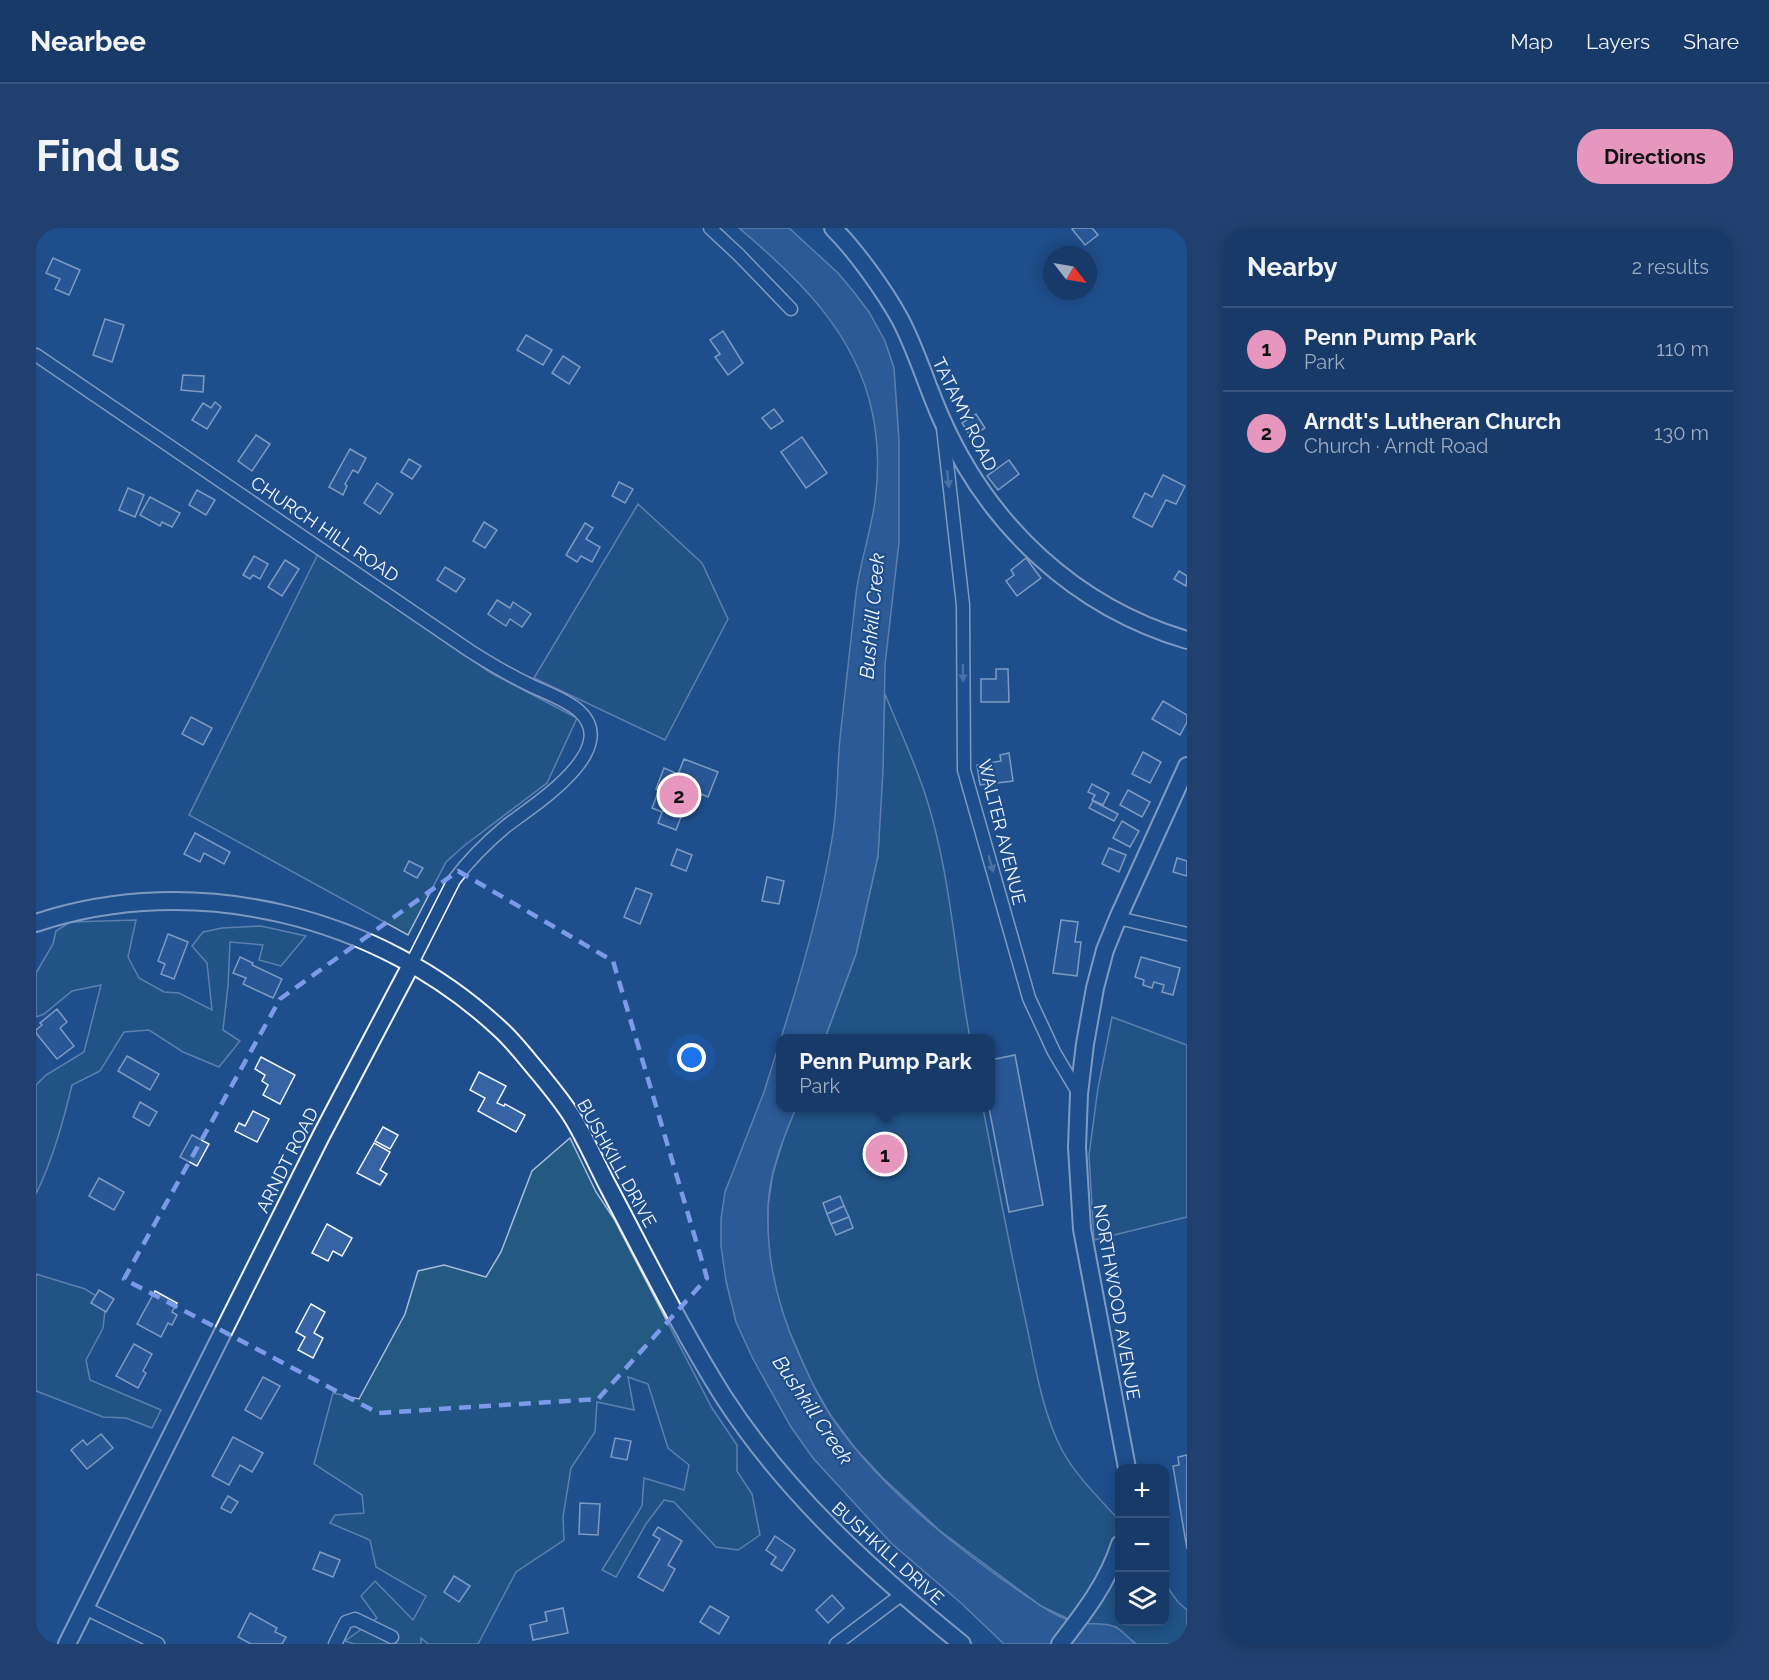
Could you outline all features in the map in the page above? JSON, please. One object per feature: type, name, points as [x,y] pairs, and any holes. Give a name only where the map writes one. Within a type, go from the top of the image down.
[{"type":"main road","name":"TATAMY ROAD","points":[[833,228],[862,263],[900,319],[942,420],[978,487],[1006,524],[1067,581],[1107,607],[1187,640]]},
{"type":"main road","name":"NORTHWOOD AVENUE","points":[[1125,1464],[1082,1229],[1077,1147],[1079,1094],[1095,988],[1105,950],[1187,766]]},
{"type":"main road","name":"BUSHKILL DRIVE","points":[[36,923],[84,910],[183,901],[282,913],[333,928],[411,965],[466,1000],[504,1032],[573,1118],[685,1330],[724,1396],[774,1466],[820,1518],[901,1595],[962,1644]]},
{"type":"main road","name":"ARNDT ROAD","points":[[67,1644],[318,1142],[411,965]]},
{"type":"main road","points":[[1060,1644],[1102,1585],[1115,1558]]},
{"type":"street","points":[[710,228],[791,309]]},
{"type":"street","name":"CHURCH HILL ROAD","points":[[36,355],[470,651],[506,673],[571,705],[585,717],[590,730]]},
{"type":"street","name":"WALTER AVENUE","points":[[942,420],[963,605],[964,770],[1029,998],[1054,1052],[1079,1094]]},
{"type":"street","name":"ARNDT ROAD","points":[[411,965],[454,880],[463,868],[489,841],[569,776],[583,757],[590,730]]},
{"type":"street","points":[[1118,918],[1187,934]]},
{"type":"street","points":[[836,1644],[901,1595]]},
{"type":"street","points":[[85,1608],[158,1644]]},
{"type":"street","points":[[335,1644],[346,1622],[355,1619],[392,1637]]},
{"type":"highlighted area","points":[[458,871],[613,961],[707,1278],[598,1399],[378,1413],[124,1279],[280,999]]},
{"type":"shaded area","points":[[638,504],[702,563],[728,619],[665,740],[534,678]]},
{"type":"shaded area","points":[[318,554],[491,673],[577,718],[547,783],[446,862],[408,935],[189,815]]},
{"type":"shaded area","points":[[885,694],[918,773],[935,829],[947,888],[969,1034],[826,1034],[856,954],[878,856]]},
{"type":"shaded area","points":[[136,920],[128,957],[139,978],[164,992],[179,993],[212,1010],[207,963],[192,946],[203,932],[222,928],[261,926],[306,936],[281,966],[259,960],[263,945],[230,942],[223,1030],[240,1041],[219,1067],[183,1052],[149,1030],[124,1032],[100,1071],[72,1085],[57,1140],[36,1194],[36,1085],[46,1075],[84,1052],[101,985],[72,991],[44,1014],[36,1017],[36,973],[53,944],[56,931],[70,922]]},
{"type":"shaded area","points":[[1112,1017],[1187,1045],[1187,1217],[1094,1240],[1089,1155],[1098,1088]]},
{"type":"shaded area","points":[[794,1112],[984,1112],[1033,1358],[1050,1421],[1062,1450],[1074,1469],[1115,1516],[1115,1626],[1169,1626],[1169,1590],[1187,1610],[1187,1644],[1136,1644],[1116,1627],[1077,1623],[1041,1606],[939,1530],[883,1478],[855,1448],[831,1416],[811,1381],[782,1315],[768,1253],[768,1206],[773,1173]]},
{"type":"shaded area","points":[[570,1138],[596,1192],[614,1219],[712,1408],[737,1445],[737,1471],[752,1494],[760,1535],[738,1550],[716,1547],[674,1502],[664,1500],[646,1524],[616,1577],[602,1570],[642,1506],[644,1478],[684,1490],[689,1465],[668,1448],[648,1384],[628,1377],[634,1410],[597,1402],[595,1432],[571,1468],[563,1517],[564,1540],[516,1572],[478,1644],[428,1644],[421,1638],[421,1644],[354,1644],[345,1641],[377,1618],[361,1596],[375,1581],[413,1620],[426,1596],[376,1567],[370,1540],[330,1523],[335,1515],[364,1513],[362,1495],[314,1464],[333,1393],[359,1399],[405,1314],[418,1271],[444,1265],[486,1277],[501,1252],[532,1171]]},
{"type":"shaded area","points":[[36,1274],[85,1289],[106,1302],[103,1328],[86,1360],[90,1380],[161,1410],[152,1428],[126,1418],[103,1417],[36,1391]]},
{"type":"water","name":"Bushkill Creek","points":[[739,228],[789,228],[838,273],[869,312],[885,341],[894,368],[899,440],[899,542],[885,665],[883,771],[878,856],[856,954],[826,1034],[782,1034],[811,937],[833,833],[840,738],[856,594],[876,490],[876,433],[864,383],[852,356],[821,309],[782,267]]},
{"type":"water","name":"Bushkill Creek","points":[[776,1054],[776,1112],[794,1112],[774,1169],[769,1194],[768,1226],[771,1263],[784,1317],[813,1385],[831,1416],[874,1470],[899,1495],[953,1542],[1010,1585],[1052,1613],[1074,1622],[1115,1627],[1136,1644],[1004,1644],[961,1603],[891,1543],[813,1458],[791,1427],[753,1359],[736,1322],[726,1281],[721,1246],[721,1219],[725,1192],[764,1092]]},
{"type":"building","points":[[1092,228],[1098,235],[1085,245],[1072,229]]},
{"type":"building","points":[[53,258],[80,270],[69,295],[55,289],[60,279],[46,273]]},
{"type":"building","points":[[105,319],[124,325],[112,362],[93,355]]},
{"type":"building","points":[[723,331],[743,363],[728,375],[715,357],[720,354],[710,340]]},
{"type":"building","points":[[526,335],[552,350],[543,365],[517,350]]},
{"type":"building","points":[[563,356],[580,367],[569,384],[552,373]]},
{"type":"building","points":[[183,375],[204,376],[203,392],[181,390]]},
{"type":"building","points":[[215,402],[221,407],[207,429],[192,420],[203,403],[211,408]]},
{"type":"building","points":[[774,409],[783,421],[771,429],[762,418]]},
{"type":"building","points":[[976,414],[985,428],[971,437],[962,423]]},
{"type":"building","points":[[256,435],[270,444],[252,471],[238,461]]},
{"type":"building","points":[[802,437],[827,473],[806,488],[781,452]]},
{"type":"building","points":[[350,449],[366,458],[358,473],[353,470],[345,484],[347,486],[343,495],[329,487]]},
{"type":"building","points":[[409,459],[421,466],[412,479],[401,472]]},
{"type":"building","points":[[1009,460],[1019,474],[998,490],[987,476]]},
{"type":"building","points":[[1163,475],[1185,486],[1176,504],[1166,500],[1152,527],[1133,517],[1145,493],[1152,497]]},
{"type":"building","points":[[619,482],[633,489],[625,503],[612,496]]},
{"type":"building","points":[[377,483],[393,494],[380,514],[364,503]]},
{"type":"building","points":[[128,488],[144,495],[135,517],[119,510]]},
{"type":"building","points":[[197,490],[215,500],[206,515],[189,505]]},
{"type":"building","points":[[150,497],[180,513],[172,527],[162,522],[160,526],[140,515]]},
{"type":"building","points":[[484,522],[497,530],[485,548],[473,541]]},
{"type":"building","points":[[585,523],[593,528],[586,539],[600,547],[592,562],[581,556],[577,562],[566,555]]},
{"type":"building","points":[[254,556],[268,564],[260,579],[253,575],[250,579],[243,575]]},
{"type":"building","points":[[1026,558],[1041,578],[1017,596],[1006,581],[1014,575],[1011,570]]},
{"type":"building","points":[[285,560],[299,569],[282,596],[268,587]]},
{"type":"building","points":[[445,567],[465,579],[456,592],[437,580]]},
{"type":"building","points":[[1179,571],[1187,576],[1186,586],[1174,579]]},
{"type":"building","points":[[497,600],[510,608],[513,602],[531,614],[522,627],[510,619],[506,626],[488,614]]},
{"type":"building","points":[[996,669],[1008,669],[1009,702],[981,702],[981,679],[996,679]]},
{"type":"building","points":[[1163,701],[1187,715],[1187,722],[1180,735],[1152,719]]},
{"type":"building","points":[[191,717],[212,728],[203,745],[182,734]]},
{"type":"building","points":[[1143,752],[1161,762],[1150,783],[1132,774]]},
{"type":"building","points":[[1009,753],[1013,781],[980,785],[977,765],[1001,761],[1000,755]]},
{"type":"building","points":[[684,759],[718,772],[708,797],[701,794],[696,807],[686,804],[676,830],[658,823],[662,812],[652,808],[664,768],[678,774]]},
{"type":"building","points":[[1092,784],[1109,793],[1103,805],[1092,800],[1095,795],[1088,792]]},
{"type":"building","points":[[1128,790],[1150,802],[1142,817],[1120,805]]},
{"type":"building","points":[[1093,801],[1118,814],[1114,821],[1089,808]]},
{"type":"building","points":[[1122,821],[1139,831],[1130,847],[1113,838]]},
{"type":"building","points":[[195,833],[230,852],[224,864],[204,853],[200,862],[184,854]]},
{"type":"building","points":[[1109,848],[1126,855],[1119,872],[1102,864]]},
{"type":"building","points":[[677,849],[692,855],[686,871],[671,865]]},
{"type":"building","points":[[1177,858],[1187,861],[1187,876],[1173,872]]},
{"type":"building","points":[[409,861],[423,868],[417,878],[404,871]]},
{"type":"building","points":[[767,877],[784,881],[779,904],[762,901]]},
{"type":"building","points":[[636,888],[652,894],[640,924],[624,917]]},
{"type":"building","points":[[1061,920],[1078,922],[1075,942],[1081,942],[1077,976],[1053,973]]},
{"type":"building","points":[[168,934],[188,942],[174,979],[161,974],[165,964],[158,961]]},
{"type":"building","points":[[240,957],[282,979],[273,998],[243,984],[246,978],[233,973]]},
{"type":"building","points":[[1141,957],[1180,968],[1173,995],[1162,992],[1164,985],[1154,982],[1152,988],[1143,985],[1144,980],[1135,977]]},
{"type":"building","points":[[57,1009],[67,1022],[60,1028],[74,1046],[57,1059],[36,1030],[42,1025],[40,1023]]},
{"type":"building","points":[[1015,1055],[1043,1205],[1009,1212],[990,1112],[995,1112],[995,1059]]},
{"type":"building","points":[[127,1056],[159,1074],[150,1090],[118,1071]]},
{"type":"building","points":[[261,1057],[295,1075],[280,1104],[263,1095],[268,1085],[262,1081],[265,1075],[255,1069]]},
{"type":"building","points":[[479,1072],[506,1086],[497,1103],[504,1106],[505,1104],[525,1115],[516,1132],[478,1111],[485,1098],[470,1090]]},
{"type":"building","points":[[140,1102],[157,1112],[149,1126],[133,1117]]},
{"type":"building","points":[[253,1111],[269,1119],[257,1142],[235,1131],[239,1123],[245,1126]]},
{"type":"building","points":[[383,1127],[398,1135],[390,1149],[375,1141]]},
{"type":"building","points":[[192,1135],[209,1144],[197,1166],[180,1157]]},
{"type":"building","points":[[374,1143],[390,1152],[380,1170],[387,1174],[380,1185],[357,1173]]},
{"type":"building","points":[[99,1178],[124,1192],[114,1210],[89,1196]]},
{"type":"building","points":[[840,1196],[844,1206],[827,1214],[823,1203]]},
{"type":"building","points":[[844,1206],[849,1217],[831,1224],[827,1214]]},
{"type":"building","points":[[849,1217],[853,1228],[836,1235],[831,1224]]},
{"type":"building","points":[[327,1224],[352,1238],[342,1256],[333,1251],[328,1261],[312,1253]]},
{"type":"building","points":[[99,1290],[114,1299],[106,1312],[91,1303]]},
{"type":"building","points":[[155,1291],[177,1303],[172,1312],[177,1315],[172,1325],[168,1323],[161,1337],[137,1324]]},
{"type":"building","points":[[311,1304],[325,1312],[314,1333],[323,1338],[313,1358],[298,1350],[305,1337],[296,1332]]},
{"type":"building","points":[[134,1344],[152,1354],[143,1371],[146,1373],[138,1388],[116,1376]]},
{"type":"building","points":[[263,1377],[280,1386],[261,1419],[245,1410]]},
{"type":"building","points":[[101,1434],[113,1448],[87,1469],[71,1450],[83,1440],[87,1445]]},
{"type":"building","points":[[233,1437],[263,1453],[252,1472],[240,1465],[229,1485],[212,1476]]},
{"type":"building","points":[[615,1438],[631,1441],[627,1460],[611,1457]]},
{"type":"building","points":[[1187,1455],[1187,1549],[1173,1466],[1179,1465],[1178,1457]]},
{"type":"building","points":[[228,1496],[238,1502],[231,1513],[221,1508]]},
{"type":"building","points":[[580,1503],[600,1504],[598,1535],[579,1534]]},
{"type":"building","points":[[658,1527],[682,1541],[668,1565],[675,1569],[663,1591],[638,1577],[660,1539],[653,1535]]},
{"type":"building","points":[[775,1536],[795,1550],[782,1571],[771,1564],[776,1557],[766,1550]]},
{"type":"building","points":[[320,1552],[340,1560],[333,1577],[313,1569]]},
{"type":"building","points":[[454,1576],[470,1586],[459,1602],[444,1592]]},
{"type":"building","points":[[832,1595],[844,1608],[828,1623],[816,1610]]},
{"type":"building","points":[[710,1606],[729,1617],[719,1634],[700,1622]]},
{"type":"building","points":[[563,1608],[568,1633],[533,1640],[530,1625],[547,1621],[545,1612]]},
{"type":"building","points":[[250,1613],[277,1628],[275,1632],[286,1637],[282,1644],[251,1644],[238,1637]]},
{"type":"place","name":"Arndt's Lutheran Church","points":[[679,795]]},
{"type":"place","name":"Penn Pump Park","points":[[885,1154]]}]
